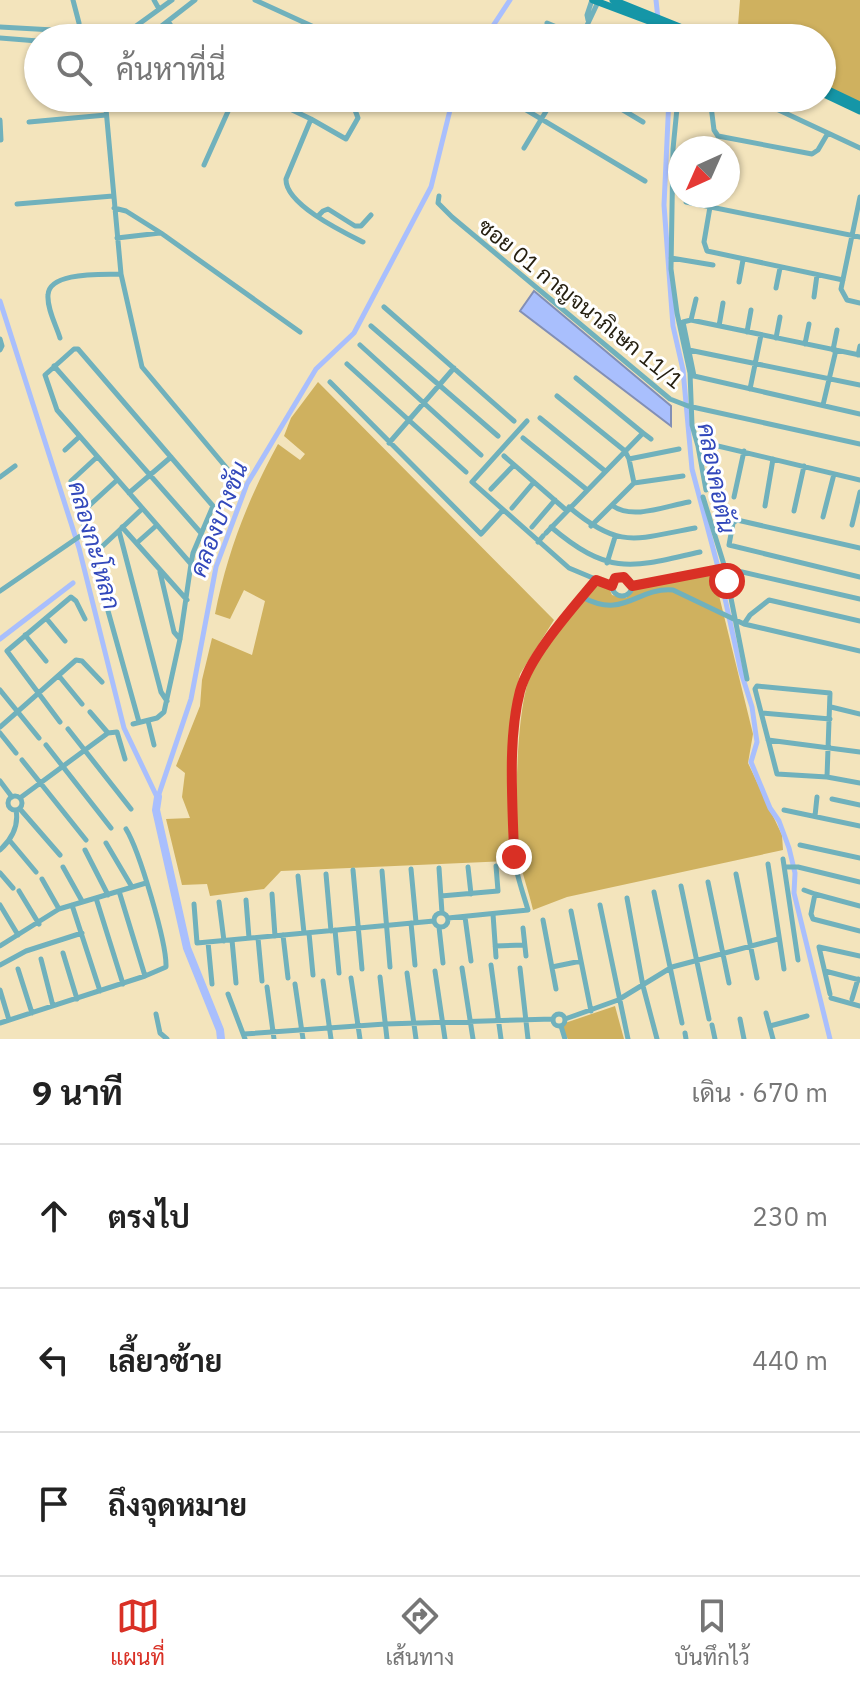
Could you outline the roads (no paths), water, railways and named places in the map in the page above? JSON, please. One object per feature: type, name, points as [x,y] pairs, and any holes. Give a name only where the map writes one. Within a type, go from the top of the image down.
[{"type":"main road","points":[[613,0],[643,14]]},
{"type":"main road","points":[[596,1],[670,24]]},
{"type":"main road","points":[[836,96],[860,105]]},
{"type":"main road","points":[[836,98],[860,111]]},
{"type":"street","points":[[73,0],[77,24]]},
{"type":"street","points":[[154,0],[159,9]]},
{"type":"street","points":[[139,24],[172,0]]},
{"type":"street","points":[[164,24],[195,0]]},
{"type":"street","points":[[255,0],[307,24]]},
{"type":"street","points":[[587,24],[592,18],[596,1]]},
{"type":"street","points":[[0,27],[24,29]]},
{"type":"street","points":[[0,38],[24,40]]},
{"type":"street","points":[[106,112],[121,274],[142,367],[235,478]]},
{"type":"street","points":[[204,165],[228,112]]},
{"type":"street","points":[[296,112],[346,139],[358,118],[356,112]]},
{"type":"street","points":[[529,112],[645,181]]},
{"type":"street","points":[[524,148],[545,112]]},
{"type":"street","points":[[626,112],[643,122]]},
{"type":"street","points":[[677,112],[671,258],[677,313],[690,373],[686,405],[697,441],[706,490]]},
{"type":"street","points":[[712,112],[718,136],[812,154],[828,133]]},
{"type":"street","points":[[783,112],[860,148]]},
{"type":"street","points":[[29,122],[106,115]]},
{"type":"street","points":[[311,119],[289,168],[285,185],[299,203],[363,242]]},
{"type":"street","points":[[0,120],[1,140]]},
{"type":"street","points":[[17,204],[113,196]]},
{"type":"street","name":"ซอย 01 กาญจนาภิเษก 11/1","points":[[439,196],[438,203],[442,208],[475,238],[651,385],[686,405],[860,444]]},
{"type":"street","points":[[860,197],[841,289],[844,298],[860,303]]},
{"type":"street","points":[[114,208],[126,211],[161,233],[300,332]]},
{"type":"street","points":[[710,208],[704,247],[712,254],[843,280]]},
{"type":"street","points":[[715,208],[860,237]]},
{"type":"street","points":[[318,216],[328,209],[355,226],[361,226],[371,215]]},
{"type":"street","points":[[117,238],[161,233]]},
{"type":"street","points":[[671,258],[713,265]]},
{"type":"street","points":[[739,282],[743,260]]},
{"type":"street","points":[[776,288],[780,268]]},
{"type":"street","points":[[60,338],[48,296],[55,283],[70,278],[121,274]]},
{"type":"street","points":[[814,297],[817,275]]},
{"type":"street","points":[[691,320],[696,299]]},
{"type":"street","points":[[719,326],[723,303]]},
{"type":"street","points":[[384,307],[514,421]]},
{"type":"street","points":[[747,332],[751,310]]},
{"type":"street","points":[[776,338],[780,317]]},
{"type":"street","points":[[860,346],[859,355],[691,320],[683,322],[694,376],[860,414]]},
{"type":"street","points":[[805,344],[809,324]]},
{"type":"street","points":[[371,326],[498,436]]},
{"type":"street","points":[[823,405],[837,330]]},
{"type":"street","points":[[750,389],[761,335]]},
{"type":"street","points":[[0,339],[0,350]]},
{"type":"street","points":[[360,345],[481,455]]},
{"type":"street","points":[[116,481],[80,514],[136,723],[162,715],[167,702],[193,553],[213,506],[78,349],[74,349],[45,375],[57,410],[191,564]]},
{"type":"street","points":[[688,350],[860,385]]},
{"type":"street","points":[[347,364],[466,472]]},
{"type":"street","points":[[54,366],[201,533]]},
{"type":"street","points":[[389,443],[454,368]]},
{"type":"street","points":[[576,378],[651,439]]},
{"type":"street","points":[[330,382],[481,534],[503,510]]},
{"type":"street","points":[[557,396],[625,451],[634,483]]},
{"type":"street","points":[[540,418],[605,471]]},
{"type":"street","points":[[527,421],[472,482],[569,568],[612,586]]},
{"type":"street","points":[[538,542],[643,433]]},
{"type":"street","points":[[65,450],[79,437]]},
{"type":"street","points":[[523,438],[586,489]]},
{"type":"street","points":[[697,441],[860,480]]},
{"type":"street","points":[[629,459],[679,449]]},
{"type":"street","points":[[734,497],[744,451]]},
{"type":"street","points":[[504,456],[555,500],[591,526],[615,537],[633,540],[695,528]]},
{"type":"street","points":[[71,481],[97,457]]},
{"type":"street","points":[[129,493],[171,457]]},
{"type":"street","points":[[765,506],[773,459]]},
{"type":"street","points":[[491,489],[514,465]]},
{"type":"street","points":[[0,477],[15,466]]},
{"type":"street","points":[[794,511],[804,466]]},
{"type":"street","points":[[823,517],[834,474]]},
{"type":"street","points":[[591,526],[634,483],[683,476]]},
{"type":"street","points":[[512,508],[534,482]]},
{"type":"street","points":[[852,525],[860,492]]},
{"type":"street","points":[[703,497],[724,568],[730,617],[747,679]]},
{"type":"street","points":[[532,527],[555,500]]},
{"type":"street","points":[[613,505],[623,512],[633,513],[689,502]]},
{"type":"street","points":[[92,556],[142,509]]},
{"type":"street","points":[[860,548],[737,520],[733,523],[729,545],[860,577]]},
{"type":"street","points":[[139,541],[157,525]]},
{"type":"street","points":[[121,529],[187,600]]},
{"type":"street","points":[[121,529],[161,692],[167,702]]},
{"type":"street","points":[[547,532],[607,563],[643,565],[700,552]]},
{"type":"street","points":[[0,591],[84,533]]},
{"type":"street","points":[[607,563],[615,537]]},
{"type":"street","points":[[612,586],[613,591],[622,596],[627,595],[632,586],[724,568],[860,599]]},
{"type":"street","points":[[160,572],[174,632],[180,639]]},
{"type":"street","points":[[612,586],[619,577],[628,578],[632,586]]},
{"type":"street","points":[[439,868],[442,913],[448,918],[528,910],[514,857],[514,733],[520,690],[561,622],[596,580]]},
{"type":"street","points":[[582,597],[606,606],[631,603],[662,589],[673,590],[744,624],[860,651]]},
{"type":"street","points":[[60,722],[7,653],[8,648],[72,597],[85,619]]},
{"type":"street","points":[[744,624],[769,600],[860,621]]},
{"type":"street","points":[[46,618],[65,641]]},
{"type":"street","points":[[25,635],[46,661]]},
{"type":"street","points":[[0,727],[77,660],[102,682]]},
{"type":"street","points":[[59,676],[82,704]]},
{"type":"street","points":[[827,777],[832,695],[828,692],[757,686],[755,689],[777,774],[827,777],[860,783]]},
{"type":"street","points":[[0,690],[39,738]]},
{"type":"street","points":[[831,707],[860,714]]},
{"type":"street","points":[[90,712],[108,733]]},
{"type":"street","points":[[762,713],[830,719]]},
{"type":"street","points":[[148,721],[154,745]]},
{"type":"street","points":[[68,729],[131,809]]},
{"type":"street","points":[[0,781],[12,797],[20,798],[108,733],[117,732],[125,759]]},
{"type":"street","points":[[0,733],[16,753]]},
{"type":"street","points":[[768,740],[860,752]]},
{"type":"street","points":[[46,745],[111,828]]},
{"type":"street","points":[[22,760],[86,840]]},
{"type":"street","points":[[12,797],[9,805],[18,809],[60,855]]},
{"type":"street","points":[[815,816],[817,797]]},
{"type":"street","points":[[0,850],[10,841],[16,827],[22,802],[20,798]]},
{"type":"street","points":[[832,799],[860,805]]},
{"type":"street","points":[[784,810],[860,826]]},
{"type":"street","points":[[0,1023],[164,969],[166,964],[146,883],[134,842],[126,829]]},
{"type":"street","points":[[10,841],[36,872]]},
{"type":"street","points":[[106,843],[132,887]]},
{"type":"street","points":[[800,845],[860,858]]},
{"type":"street","points":[[85,850],[108,895]]},
{"type":"street","points":[[783,859],[791,867],[860,882]]},
{"type":"street","points":[[768,864],[784,969]]},
{"type":"street","points":[[441,896],[498,891],[496,866]]},
{"type":"street","points":[[63,867],[82,901]]},
{"type":"street","points":[[468,867],[471,894]]},
{"type":"street","points":[[791,867],[798,960]]},
{"type":"street","points":[[411,869],[415,965]]},
{"type":"street","points":[[353,870],[362,969]]},
{"type":"street","points":[[382,871],[390,967]]},
{"type":"street","points":[[0,873],[13,888]]},
{"type":"street","points":[[326,874],[339,973]]},
{"type":"street","points":[[736,874],[757,978]]},
{"type":"street","points":[[298,876],[313,975]]},
{"type":"street","points":[[42,879],[59,909]]},
{"type":"street","points":[[708,882],[729,983]]},
{"type":"street","points":[[0,946],[59,909],[146,883]]},
{"type":"street","points":[[681,886],[715,1039]]},
{"type":"street","points":[[804,890],[860,906]]},
{"type":"street","points":[[19,891],[39,924]]},
{"type":"street","points":[[119,891],[145,976]]},
{"type":"street","points":[[654,892],[682,1023]]},
{"type":"street","points":[[272,894],[275,936]]},
{"type":"street","points":[[815,894],[813,919],[860,931]]},
{"type":"street","points":[[96,898],[123,984]]},
{"type":"street","points":[[627,898],[643,986],[657,1039]]},
{"type":"street","points":[[246,900],[249,938]]},
{"type":"street","points":[[219,902],[224,941]]},
{"type":"street","points":[[194,904],[197,943],[434,921]]},
{"type":"street","points":[[0,905],[18,935]]},
{"type":"street","points":[[72,905],[100,991]]},
{"type":"street","points":[[600,905],[628,1039]]},
{"type":"street","points":[[571,911],[591,1011]]},
{"type":"street","points":[[434,921],[436,915],[442,913]]},
{"type":"street","points":[[493,914],[496,957]]},
{"type":"street","points":[[465,917],[471,961]]},
{"type":"street","points":[[439,927],[446,926],[448,918]]},
{"type":"street","points":[[543,920],[556,989]]},
{"type":"street","points":[[434,921],[439,927],[443,963]]},
{"type":"street","points":[[523,928],[526,956]]},
{"type":"street","points":[[0,965],[26,951],[82,933]]},
{"type":"street","points":[[283,935],[288,978]]},
{"type":"street","points":[[258,938],[262,981]]},
{"type":"street","points":[[565,1039],[561,1026],[565,1019],[618,1000],[669,968],[778,939]]},
{"type":"street","points":[[232,940],[236,983]]},
{"type":"street","points":[[208,942],[212,984]]},
{"type":"street","points":[[495,946],[524,945]]},
{"type":"street","points":[[860,956],[819,946],[831,996],[860,1006]]},
{"type":"street","points":[[63,953],[77,999]]},
{"type":"street","points":[[41,959],[53,1006]]},
{"type":"street","points":[[552,967],[581,961]]},
{"type":"street","points":[[491,965],[501,1039]]},
{"type":"street","points":[[462,968],[473,1039]]},
{"type":"street","points":[[520,968],[528,1039]]},
{"type":"street","points":[[18,969],[32,1013]]},
{"type":"street","points":[[435,971],[445,1039]]},
{"type":"street","points":[[825,971],[859,979],[852,999]]},
{"type":"street","points":[[407,973],[416,1039]]},
{"type":"street","points":[[380,977],[387,1039]]},
{"type":"street","points":[[351,978],[360,1039]]},
{"type":"street","points":[[323,981],[331,1039]]},
{"type":"street","points":[[295,984],[303,1039]]},
{"type":"street","points":[[267,987],[274,1035]]},
{"type":"street","points":[[0,990],[9,1020]]},
{"type":"street","points":[[228,994],[244,1036],[385,1024],[553,1019],[559,1014],[565,1019]]},
{"type":"street","points":[[766,1013],[773,1039]]},
{"type":"street","points":[[156,1014],[160,1033],[167,1039]]},
{"type":"street","points":[[770,1026],[807,1016]]},
{"type":"street","points":[[553,1019],[555,1025],[561,1026]]},
{"type":"street","points":[[740,1019],[744,1039]]},
{"type":"water","points":[[534,291],[671,406],[671,426],[520,311]]},
{"type":"waterway","name":"คลองบางชัน","points":[[494,24],[510,0]]},
{"type":"waterway","name":"คลองคอตัน","points":[[656,0],[659,24]]},
{"type":"waterway","name":"คลองบางชัน","points":[[158,797],[191,699],[216,567],[247,484],[316,369],[354,333],[431,187],[450,112]]},
{"type":"waterway","name":"คลองคอตัน","points":[[668,112],[664,205],[673,326],[683,370],[692,469],[752,707],[757,742],[751,762],[789,848],[795,873],[794,893],[830,1039]]},
{"type":"waterway","name":"คลองกะโหลก","points":[[0,301],[79,548],[124,728],[157,797]]},
{"type":"waterway","points":[[0,639],[73,583]]},
{"type":"waterway","name":"คลองบางชัน","points":[[158,797],[156,810],[187,948],[221,1039]]}]
